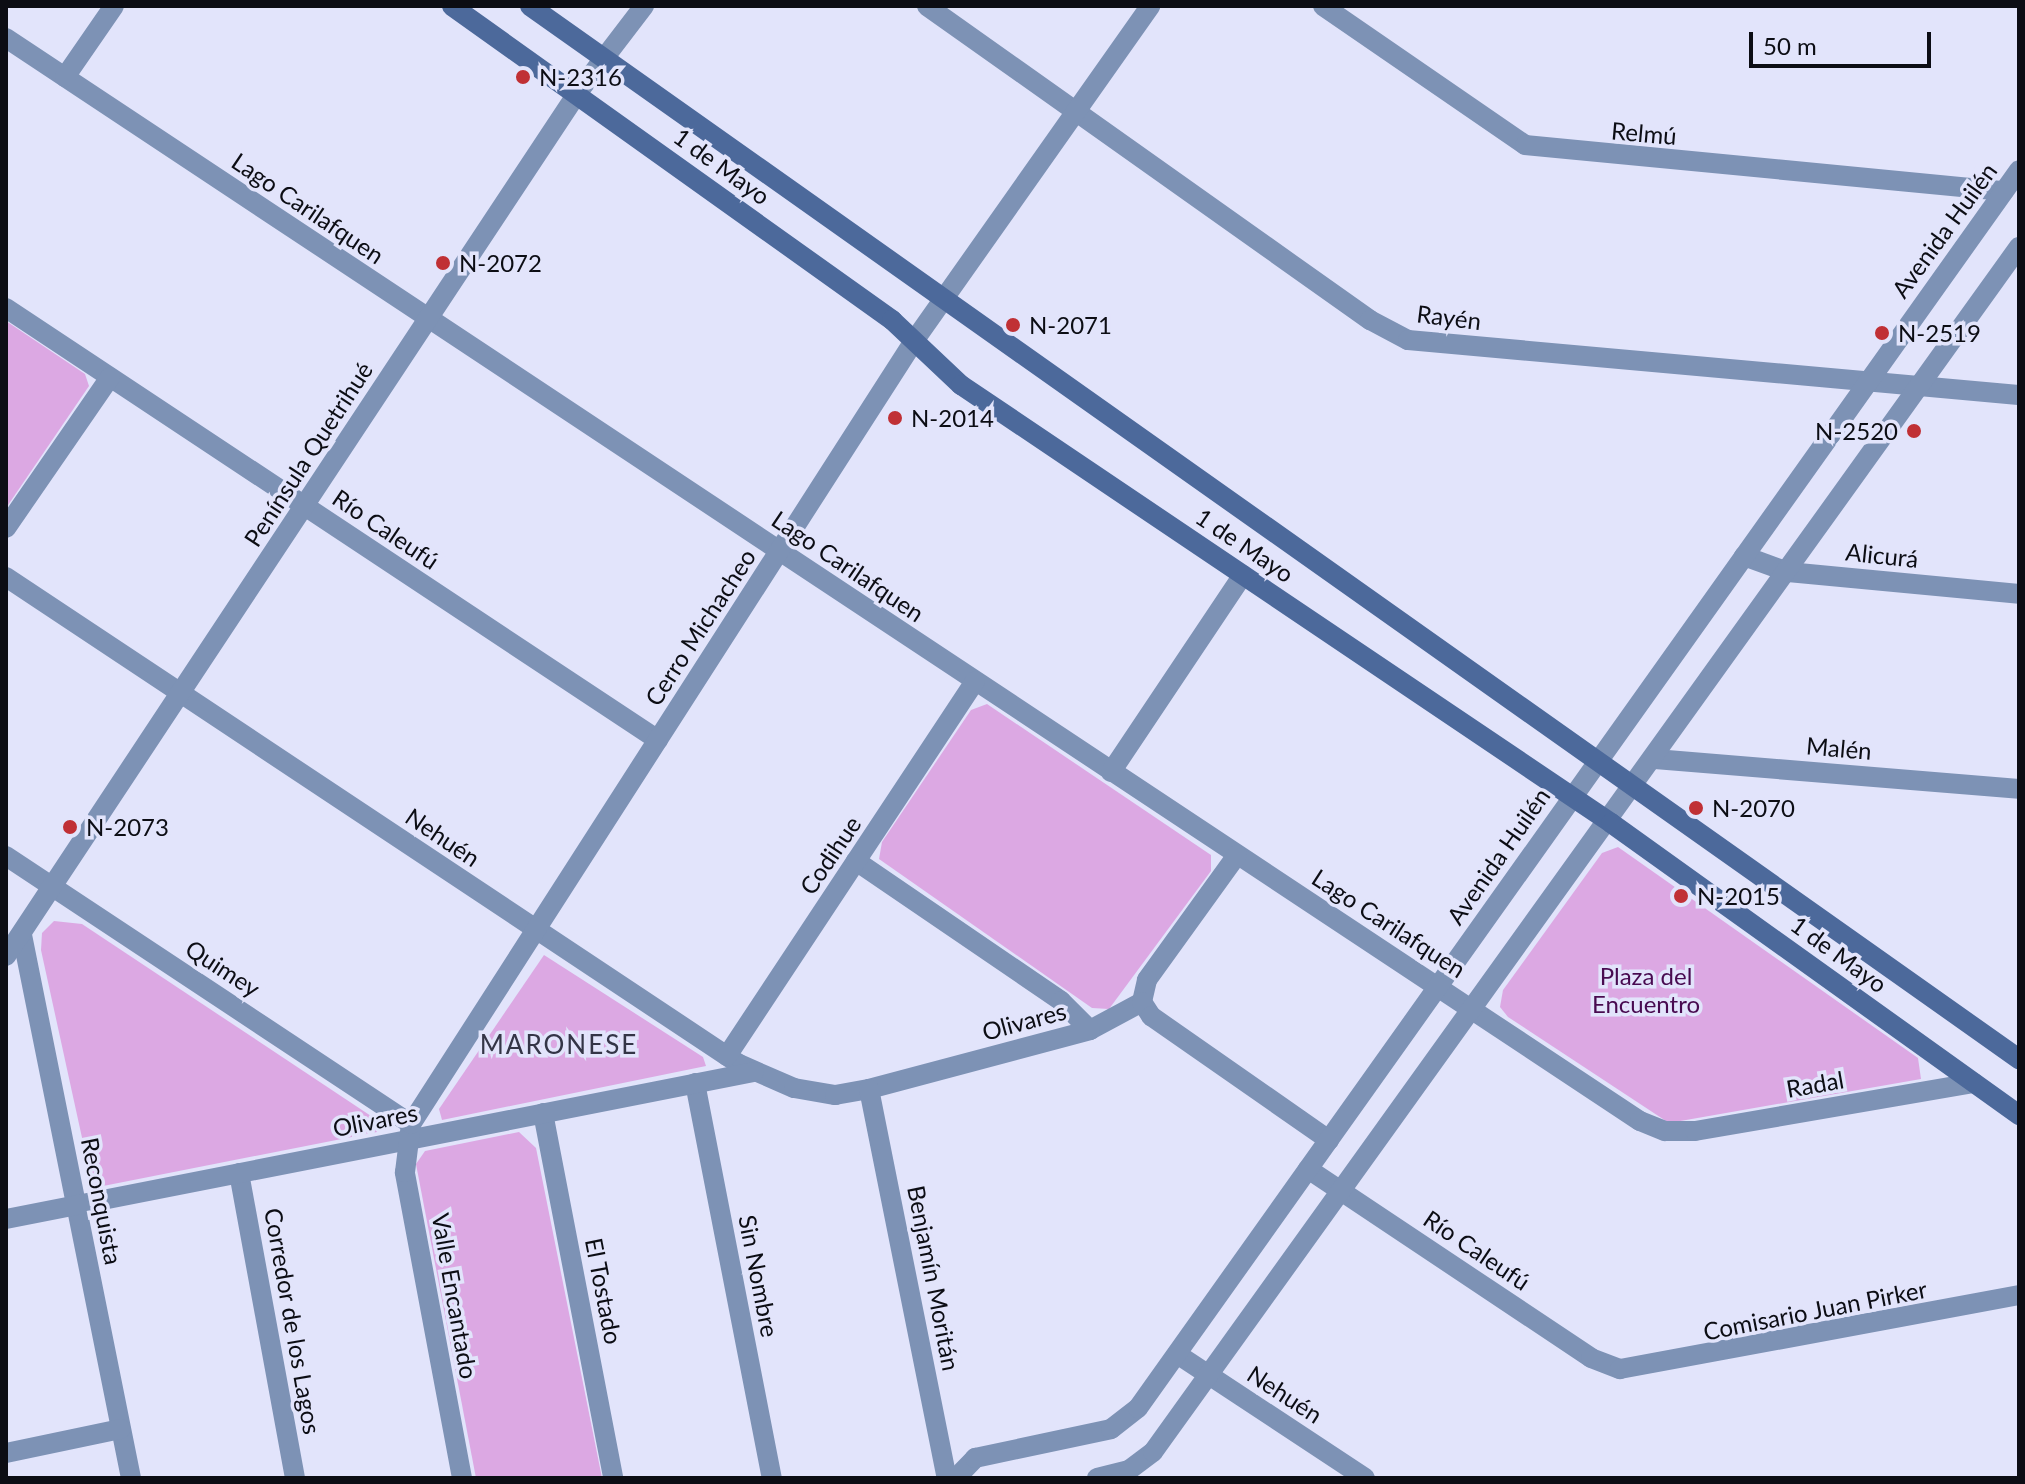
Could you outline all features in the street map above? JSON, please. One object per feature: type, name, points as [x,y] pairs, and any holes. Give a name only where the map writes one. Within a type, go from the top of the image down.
[{"type":"main road","name":"1 de Mayo","points":[[452,6],[914,341],[961,385],[1611,823],[2019,1115]]},
{"type":"main road","name":"1 de Mayo","points":[[530,6],[2019,1059]]},
{"type":"street","points":[[65,77],[114,6]]},
{"type":"street","name":"Península Quetrihué","points":[[6,956],[576,95],[606,60],[644,6]]},
{"type":"street","name":"Rayén","points":[[927,6],[1408,340],[2019,395]]},
{"type":"street","name":"Cerro Michacheo","points":[[408,1132],[914,341],[1150,6]]},
{"type":"street","name":"Relmú","points":[[1323,6],[1525,145],[2004,191]]},
{"type":"street","name":"Lago Carilafquen","points":[[6,38],[1437,988],[1476,1009],[1665,1131]]},
{"type":"street","name":"Avenida Huilén","points":[[956,1478],[975,1458],[1121,1424],[1177,1354],[2019,170]]},
{"type":"street","points":[[1097,1478],[1146,1459],[1209,1375],[1611,823],[2019,247]]},
{"type":"street","name":"Río Caleufú","points":[[6,308],[658,740]]},
{"type":"street","points":[[6,528],[110,377]]},
{"type":"street","name":"Alicurá","points":[[1744,556],[1788,572],[2019,594]]},
{"type":"street","points":[[1111,772],[1243,575]]},
{"type":"street","name":"Nehuén","points":[[6,577],[727,1056],[754,1072],[820,1094],[869,1089]]},
{"type":"street","name":"Codihue","points":[[727,1056],[975,682]]},
{"type":"street","name":"Malén","points":[[1655,759],[2019,789]]},
{"type":"street","points":[[1237,855],[1143,985],[1142,1002],[1151,1016],[1329,1140]]},
{"type":"street","name":"Quimey","points":[[6,856],[408,1132]]},
{"type":"street","points":[[856,861],[1061,1001],[1090,1030]]},
{"type":"street","name":"Reconquista","points":[[22,935],[131,1478]]},
{"type":"street","name":"Olivares","points":[[869,1089],[1090,1030],[1142,1002]]},
{"type":"street","name":"Olivares","points":[[6,1219],[239,1173],[408,1132],[543,1113],[754,1072]]},
{"type":"street","name":"Sin Nombre","points":[[695,1083],[772,1478]]},
{"type":"street","name":"Radal","points":[[1665,1131],[1974,1083]]},
{"type":"street","name":"Benjamín Moritán","points":[[869,1089],[947,1478]]},
{"type":"street","name":"El Tostado","points":[[543,1113],[613,1478]]},
{"type":"street","name":"Valle Encantado","points":[[408,1132],[462,1478]]},
{"type":"street","name":"Río Caleufú","points":[[1308,1169],[1591,1358],[1620,1369]]},
{"type":"street","name":"Corredor de los Lagos","points":[[239,1173],[295,1478]]},
{"type":"street","name":"Comisario Juan Pirker","points":[[1620,1369],[2019,1295]]},
{"type":"street","name":"Nehuén","points":[[1177,1354],[1365,1478]]},
{"type":"street","points":[[6,1453],[121,1429]]},
{"type":"green space","points":[[6,321],[85,374],[89,386],[6,508]]},
{"type":"green space","points":[[987,704],[1211,855],[1211,871],[1109,1009],[1092,1008],[879,859],[882,842],[971,710]]},
{"type":"green space","name":"Plaza del Encuentro","points":[[1618,847],[1918,1058],[1921,1079],[1669,1123],[1508,1017],[1500,1007],[1503,990],[1602,853]]},
{"type":"green space","points":[[54,921],[82,924],[374,1118],[377,1132],[93,1188],[41,950],[42,933]]},
{"type":"green space","points":[[544,955],[703,1057],[706,1066],[442,1120],[439,1109]]},
{"type":"green space","points":[[519,1132],[536,1148],[602,1478],[476,1478],[416,1164],[425,1151]]},
{"type":"place","name":"N-2316","points":[[523,77]]},
{"type":"place","name":"N-2072","points":[[443,263]]},
{"type":"place","name":"N-2071","points":[[1013,325]]},
{"type":"place","name":"N-2519","points":[[1882,333]]},
{"type":"place","name":"N-2014","points":[[895,418]]},
{"type":"place","name":"N-2520","points":[[1914,431]]},
{"type":"place","name":"N-2070","points":[[1696,808]]},
{"type":"place","name":"N-2073","points":[[70,827]]},
{"type":"place","name":"N-2015","points":[[1681,896]]},
{"type":"district","name":"MARONESE","points":[[559,1045]]}]
